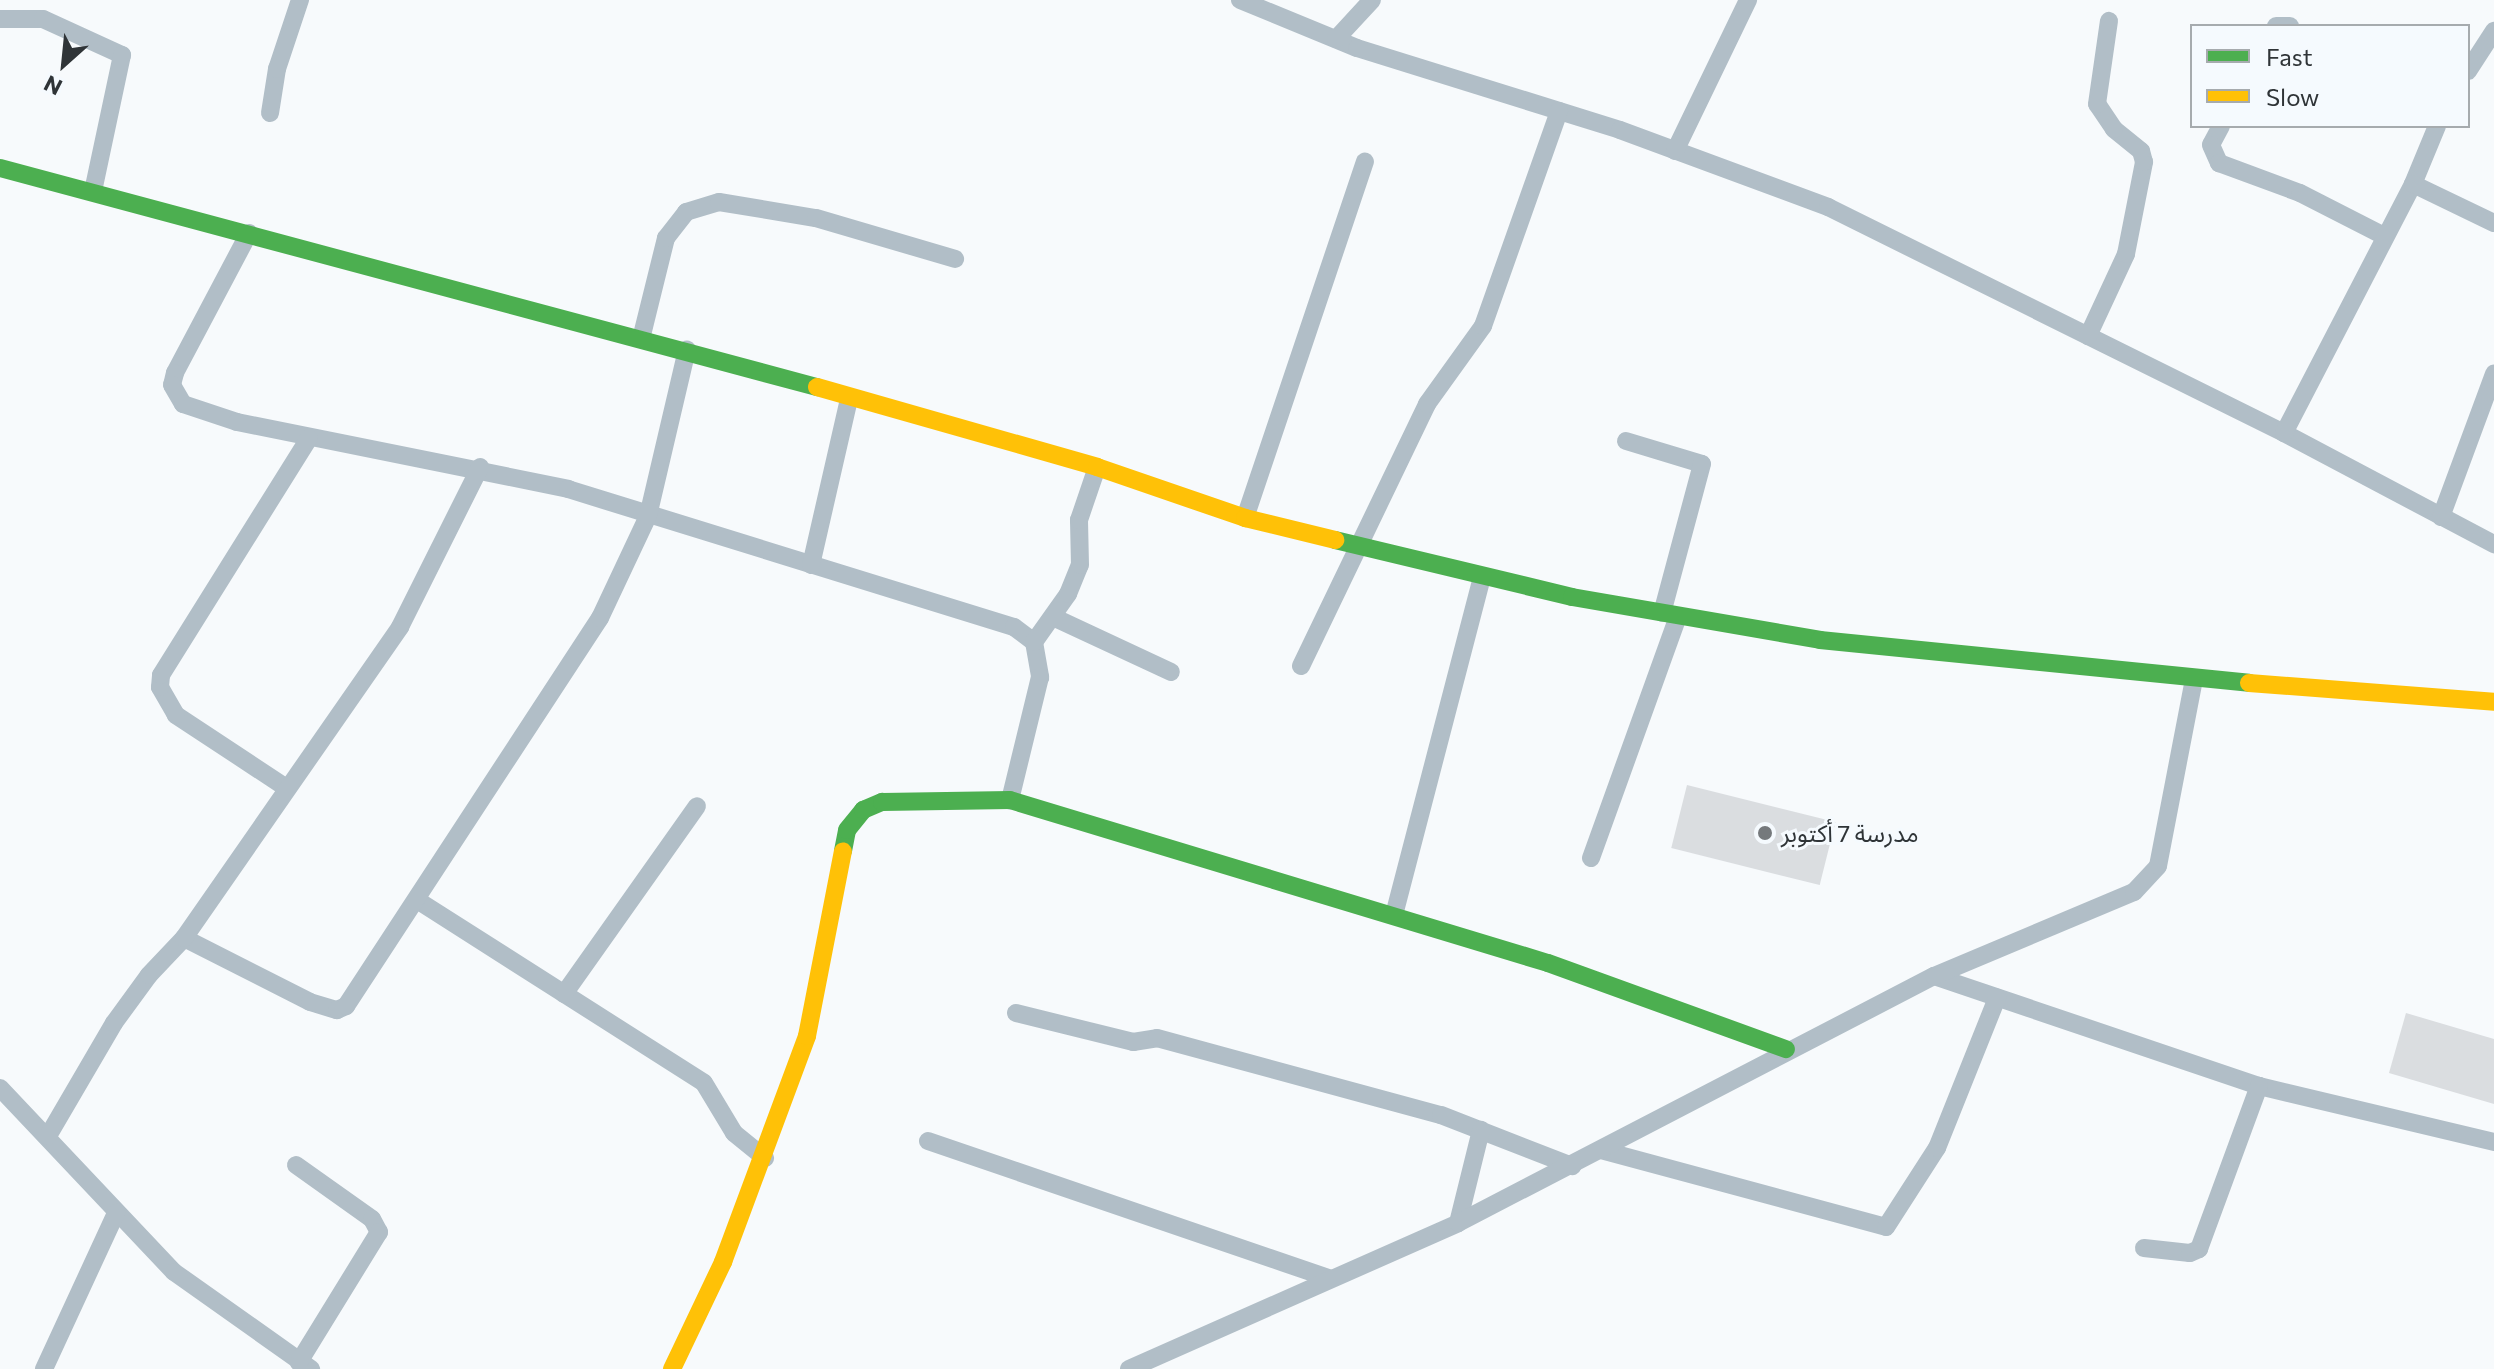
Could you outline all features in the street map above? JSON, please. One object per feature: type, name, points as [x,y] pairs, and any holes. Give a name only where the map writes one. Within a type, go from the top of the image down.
[{"type":"street","points":[[270,113],[280,57],[300,0]]},
{"type":"street","points":[[1240,0],[1336,39],[1559,111],[1828,207],[2284,433],[2494,544]]},
{"type":"street","points":[[1336,39],[1372,0]]},
{"type":"street","points":[[1675,151],[1748,0]]},
{"type":"street","points":[[0,19],[43,19],[122,55],[93,191]]},
{"type":"street","points":[[2088,336],[2126,254],[2144,162],[2141,151],[2114,129],[2097,104],[2109,21]]},
{"type":"street","points":[[2470,68],[2494,31]]},
{"type":"street","points":[[1301,666],[1427,404],[1483,326],[1559,111]]},
{"type":"street","points":[[2220,128],[2211,145],[2219,163],[2300,193],[2384,236]]},
{"type":"street","points":[[2284,433],[2413,184],[2436,128]]},
{"type":"street","points":[[1245,518],[1365,162]]},
{"type":"street","points":[[0,168],[249,233],[489,302],[687,350],[849,399],[1097,467],[1245,518],[1482,577],[1820,640],[2194,679],[2494,702]]},
{"type":"street","points":[[2413,184],[2494,223]]},
{"type":"street","points":[[641,339],[666,238],[686,212],[719,202],[816,218],[955,259]]},
{"type":"street","points":[[249,233],[175,373],[174,392],[183,404],[203,412],[309,438],[480,467],[996,620],[1034,642]]},
{"type":"street","points":[[184,938],[310,1002],[337,1010],[360,989],[600,618],[648,516],[687,350]]},
{"type":"street","points":[[2441,517],[2494,374]]},
{"type":"street","points":[[811,565],[849,399]]},
{"type":"street","points":[[285,787],[176,715],[160,687],[161,675],[309,438]]},
{"type":"street","points":[[1591,858],[1670,614],[1702,464],[1626,441]]},
{"type":"street","points":[[48,1136],[114,1023],[184,938],[285,787],[400,627],[480,467]]},
{"type":"street","points":[[1010,800],[1040,677],[1034,642],[1053,617],[1080,565],[1079,520],[1097,467]]},
{"type":"street","points":[[1394,915],[1482,577]]},
{"type":"street","points":[[1053,617],[1171,672]]},
{"type":"street","points":[[1129,1369],[1458,1223],[1572,1166],[1786,1049],[1934,976],[2147,883],[2158,866],[2194,679]]},
{"type":"street","points":[[672,1369],[765,1158],[807,1036],[850,824],[882,802],[953,797],[1010,800],[1548,963],[1786,1049]]},
{"type":"street","points":[[564,994],[697,806]]},
{"type":"street","points":[[417,900],[704,1083],[734,1133],[765,1158]]},
{"type":"street","points":[[1934,976],[2259,1086],[2494,1142]]},
{"type":"street","points":[[1601,1150],[1886,1227],[1937,1148],[1997,998]]},
{"type":"street","points":[[1016,1013],[1124,1040],[1157,1038],[1481,1130],[1572,1166]]},
{"type":"street","points":[[2144,1248],[2190,1253],[2199,1249],[2259,1086]]},
{"type":"street","points":[[0,1088],[174,1272],[305,1365],[379,1232],[372,1219],[296,1165]]},
{"type":"street","points":[[1458,1223],[1481,1130]]},
{"type":"street","points":[[928,1141],[1329,1278]]},
{"type":"street","points":[[44,1369],[116,1213]]},
{"type":"building","points":[[1687,785],[1835,822],[1820,885],[1671,848]]},
{"type":"building","points":[[2406,1013],[2494,1039],[2494,1104],[2389,1073]]},
{"type":"traffic: fast","points":[[0,168],[817,387]]},
{"type":"traffic: fast","points":[[1335,540],[1572,597],[1820,640],[2249,683]]},
{"type":"traffic: fast","points":[[843,851],[847,830],[863,810],[882,802],[1010,800],[1548,963],[1786,1049]]},
{"type":"traffic: slow","points":[[817,387],[1097,467],[1245,518],[1335,540]]},
{"type":"traffic: slow","points":[[2249,683],[2494,702]]},
{"type":"traffic: slow","points":[[672,1369],[723,1262],[807,1036],[843,851]]},
{"type":"place","name":"مدرسة 7 أكتوبر","points":[[1765,833]]}]
